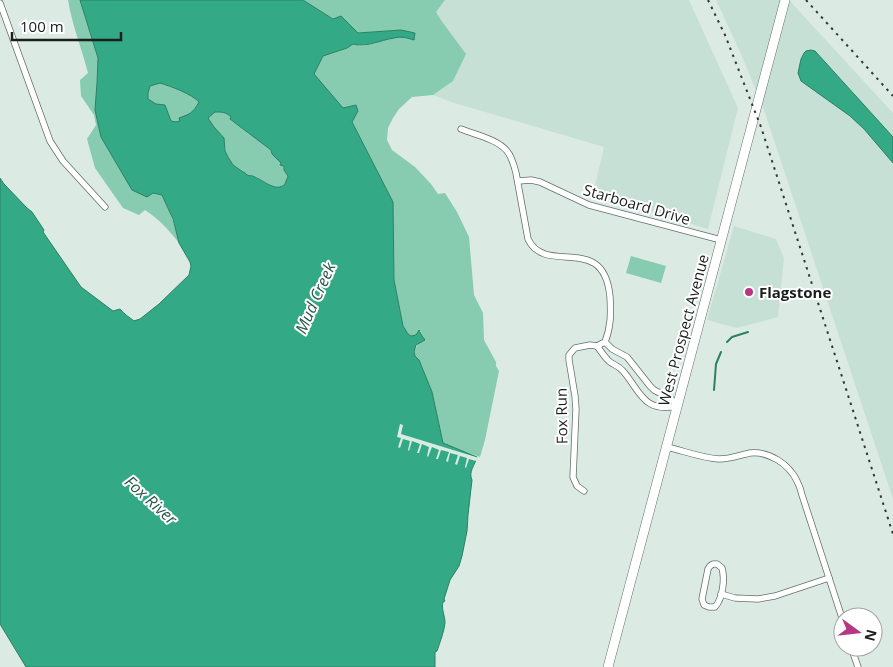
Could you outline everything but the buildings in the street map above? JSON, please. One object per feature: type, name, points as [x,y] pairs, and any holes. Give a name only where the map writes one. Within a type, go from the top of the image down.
[{"type":"main road","name":"West Prospect Avenue","points":[[608,667],[785,0]]},
{"type":"street","points":[[0,3],[50,142],[63,161],[104,206]]},
{"type":"street","points":[[461,129],[502,146],[511,157],[518,181],[528,239],[533,248],[545,255],[588,260],[604,273],[609,286],[611,315],[605,342],[612,349],[626,356],[654,390],[670,398],[678,406]]},
{"type":"street","name":"Starboard Drive","points":[[518,181],[531,180],[540,182],[589,205],[722,240]]},
{"type":"street","name":"Fox Run","points":[[584,491],[577,486],[573,477],[576,396],[569,355],[575,348],[590,345],[597,346],[605,342]]},
{"type":"street","points":[[597,346],[609,361],[624,372],[642,398],[647,402],[667,408],[678,406]]},
{"type":"street","points":[[667,447],[706,457],[719,458],[758,453],[772,457],[783,464],[797,480],[838,607]]},
{"type":"street","points":[[713,564],[717,564],[723,570],[721,594],[715,607],[706,607],[702,603],[702,594],[708,569],[713,564]]},
{"type":"street","points":[[721,594],[735,598],[758,599],[775,596],[829,578]]},
{"type":"shaded area","points":[[68,0],[80,0],[98,58],[97,83],[153,193],[162,195],[172,218],[179,243],[164,225],[145,210],[139,215],[123,208],[95,168],[87,139],[96,125],[94,115],[81,96],[80,80],[88,73]]},
{"type":"shaded area","points":[[303,0],[445,0],[436,12],[466,54],[453,81],[433,95],[412,97],[399,109],[388,128],[387,140],[392,150],[415,167],[438,194],[445,193],[469,237],[474,295],[483,313],[484,340],[499,371],[480,457],[443,444],[432,392],[414,352],[422,336],[421,331],[418,331],[414,336],[408,334],[403,326],[394,280],[393,202],[352,122],[358,111],[356,105],[343,108],[313,74],[323,56],[353,44],[367,45],[397,37],[408,39],[415,33],[401,30],[358,33],[341,16],[334,19]]},
{"type":"shaded area","points":[[445,0],[689,0],[738,108],[708,229],[593,194],[604,147],[433,95],[453,81],[443,23],[436,12]]},
{"type":"shaded area","points":[[716,0],[789,0],[893,113],[893,499],[765,113]]},
{"type":"shaded area","points":[[160,83],[186,93],[199,102],[188,115],[182,117],[180,122],[171,121],[165,105],[156,104],[148,99],[150,86]]},
{"type":"shaded area","points":[[215,112],[227,114],[231,117],[230,119],[271,150],[280,164],[284,166],[288,176],[285,184],[278,187],[270,186],[257,177],[247,175],[233,165],[225,151],[224,138],[208,118]]},
{"type":"shaded area","points":[[734,226],[776,239],[784,258],[778,317],[737,328],[707,320]]},
{"type":"shaded area","points":[[631,256],[666,266],[661,283],[626,273]]},
{"type":"water","points":[[80,0],[303,0],[333,19],[341,16],[358,33],[401,30],[415,33],[414,40],[400,37],[368,44],[353,44],[323,56],[314,74],[343,108],[356,105],[358,111],[352,122],[393,202],[394,280],[403,326],[411,336],[416,335],[419,330],[425,340],[416,345],[414,352],[432,392],[443,443],[477,457],[471,474],[467,531],[462,556],[459,566],[450,580],[442,607],[445,623],[437,651],[435,652],[435,667],[26,667],[0,624],[0,178],[32,212],[44,230],[43,232],[81,287],[113,311],[120,309],[134,321],[140,319],[159,304],[189,275],[191,266],[179,243],[173,219],[162,195],[153,193],[147,197],[132,190],[101,137],[95,110],[98,58]],"holes":[[[160,83],[175,88],[196,99],[199,102],[195,109],[191,113],[179,118],[180,121],[171,121],[165,105],[156,104],[148,99],[150,86]],[[215,112],[227,114],[231,117],[230,119],[271,150],[272,154],[281,163],[280,165],[284,166],[288,176],[285,184],[274,187],[254,176],[247,175],[233,165],[225,151],[224,138],[208,118]]]},
{"type":"water","points":[[806,51],[815,51],[893,137],[893,163],[864,129],[850,116],[801,81],[798,73],[801,59]]},
{"type":"pier","points":[[400,424],[403,425],[401,434],[479,459],[476,461],[469,459],[466,468],[467,458],[460,456],[457,465],[455,464],[458,455],[450,453],[448,462],[446,461],[449,452],[441,450],[438,459],[436,459],[439,450],[432,447],[428,457],[429,447],[422,444],[419,453],[417,453],[420,444],[412,441],[409,451],[410,441],[403,439],[400,448],[398,447],[401,438],[397,437]]},
{"type":"waterway","points":[[727,342],[732,337],[748,332]]},
{"type":"waterway","points":[[714,390],[716,364],[721,352]]},
{"type":"railway","points":[[708,0],[725,35],[761,127],[893,534]]},
{"type":"railway","points":[[806,0],[893,96]]},
{"type":"place","name":"Flagstone","points":[[749,292]]},
{"type":"water label","name":"Mud Creek","points":[[315,298]]},
{"type":"water label","name":"Fox River","points":[[151,500]]}]
